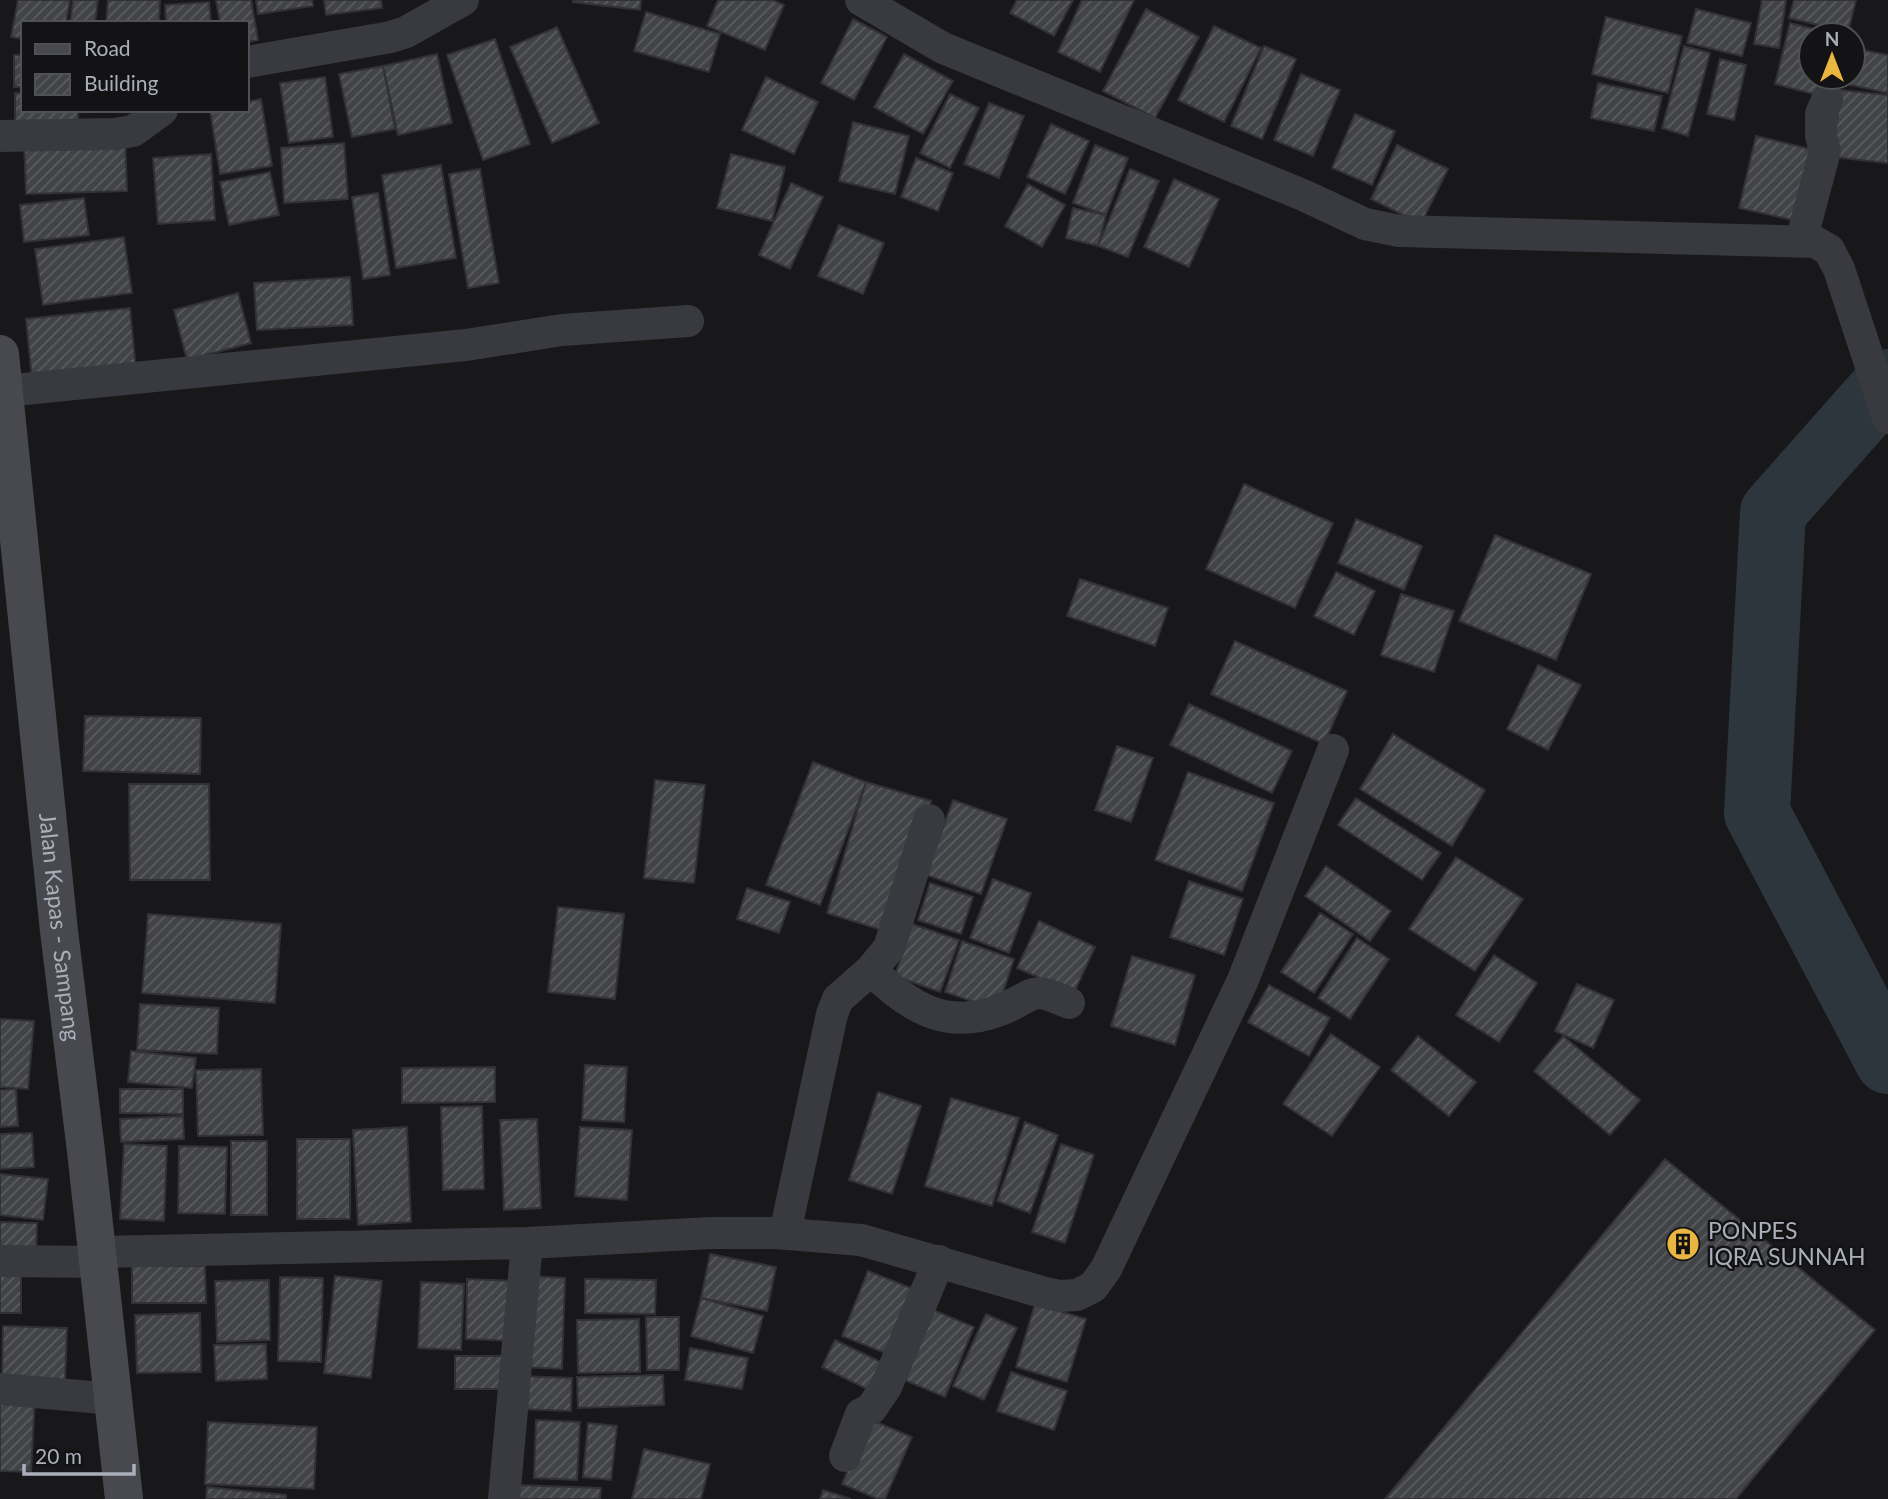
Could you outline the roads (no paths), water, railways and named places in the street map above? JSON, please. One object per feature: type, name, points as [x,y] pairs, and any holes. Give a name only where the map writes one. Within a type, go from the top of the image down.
[{"type":"street","points":[[248,62],[391,37],[406,32],[463,0]]},
{"type":"street","points":[[861,0],[943,48],[1304,195],[1365,224],[1399,231],[1815,243],[1829,250],[1839,269],[1888,418]]},
{"type":"street","points":[[1801,241],[1825,151],[1821,136],[1821,114],[1827,100]]},
{"type":"street","points":[[0,136],[115,134],[132,131],[159,112]]},
{"type":"street","points":[[3,409],[562,330],[688,321]]},
{"type":"street","name":"Jalan Kapas - Sampang","points":[[0,354],[3,409],[60,944],[124,1499]]},
{"type":"street","points":[[0,1261],[527,1243],[698,1234],[785,1234],[860,1240],[1060,1296],[1076,1295],[1093,1287],[1106,1269],[1243,980],[1333,750]]},
{"type":"street","points":[[785,1234],[832,1014],[838,999],[872,970],[889,948],[929,820]]},
{"type":"street","points":[[872,970],[911,1004],[936,1015],[976,1017],[1002,1009],[1035,992],[1069,1003]]},
{"type":"street","points":[[504,1499],[527,1243]]},
{"type":"street","points":[[845,1456],[860,1414],[871,1409],[886,1387],[939,1261]]},
{"type":"street","points":[[0,1389],[113,1399]]},
{"type":"waterway","points":[[1888,382],[1773,512],[1757,813],[1888,1061]]},
{"type":"place","name":"PONPES IQRA SUNNAH","points":[[1683,1244]]}]
